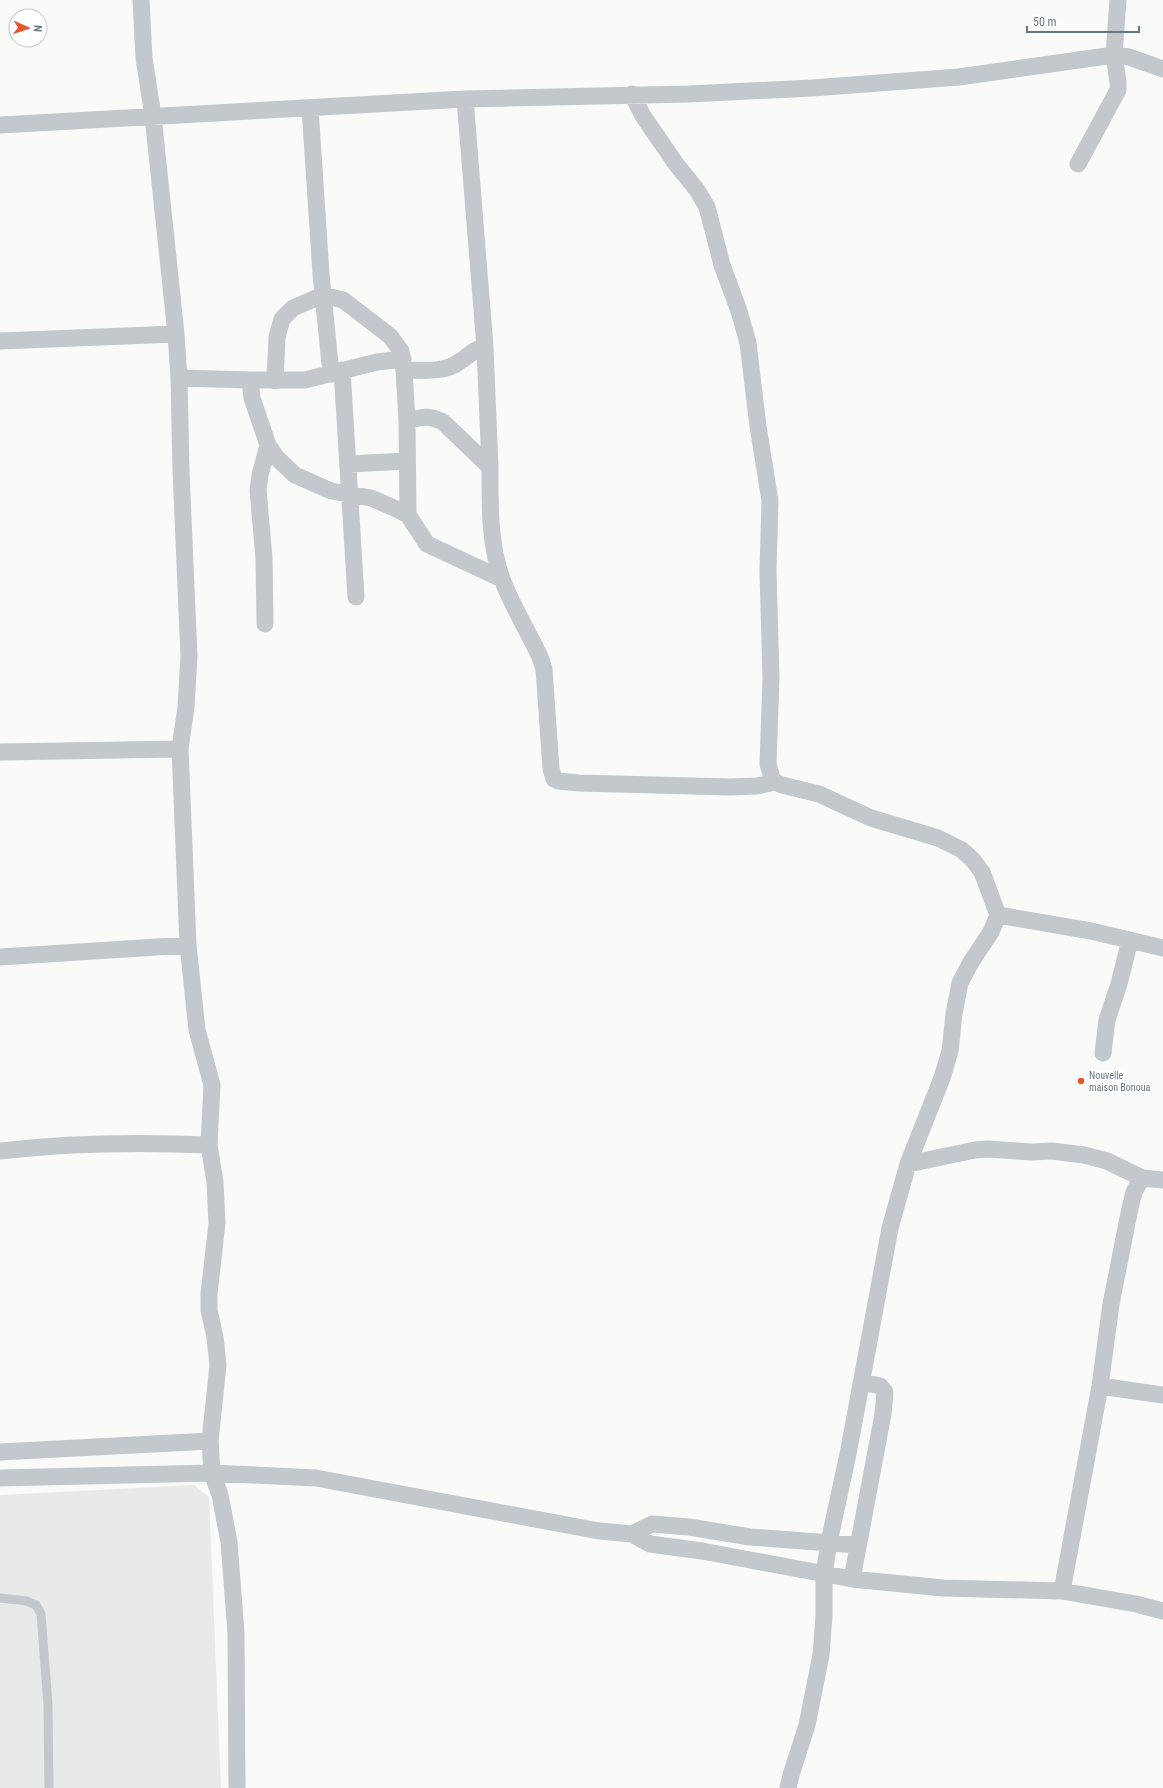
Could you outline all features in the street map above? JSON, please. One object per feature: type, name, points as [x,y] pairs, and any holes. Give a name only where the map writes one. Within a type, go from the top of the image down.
[{"type":"street","points":[[141,0],[144,58],[153,116],[176,334],[179,378],[181,471],[189,656],[186,707],[180,749],[188,945],[197,1030],[212,1085],[209,1145],[215,1182],[217,1208],[209,1294],[209,1310],[215,1337],[218,1366],[210,1441],[212,1473],[220,1495],[229,1542],[236,1633],[238,1788]]},
{"type":"street","points":[[1078,164],[1115,97],[1118,82],[1114,55],[1120,3]]},
{"type":"street","points":[[0,125],[465,99],[632,94],[689,94],[812,88],[959,78],[1114,55],[1129,57],[1163,69]]},
{"type":"street","points":[[632,94],[643,116],[676,164],[697,190],[707,207],[722,265],[739,311],[748,343],[757,420],[770,501],[768,572],[771,678],[768,764],[770,773],[775,782]]},
{"type":"street","points":[[465,99],[485,347],[491,511],[494,546],[502,579],[540,656],[544,669],[551,768],[554,779],[558,781],[579,783],[704,785],[730,787],[757,786],[775,782],[819,794],[872,818],[938,838],[962,850],[973,860],[982,872],[998,915],[991,932],[971,962],[960,983],[954,1014],[950,1051],[942,1078],[908,1164],[890,1228],[862,1382],[829,1542],[824,1574],[824,1616],[821,1655],[807,1725],[788,1788]]},
{"type":"street","points":[[310,108],[323,294],[349,464],[349,494],[356,597]]},
{"type":"street","points":[[275,380],[277,337],[282,320],[293,308],[323,294],[344,300],[394,341],[401,351],[404,364],[407,421],[408,515]]},
{"type":"street","points":[[0,341],[176,334]]},
{"type":"street","points":[[179,378],[305,380],[377,362],[404,364],[432,370],[451,367],[460,362],[477,348],[485,347]]},
{"type":"street","points":[[250,380],[252,398],[268,445],[277,458],[295,475],[331,491],[371,498],[408,515],[427,544],[502,579]]},
{"type":"street","points":[[407,421],[426,416],[434,417],[443,422],[490,467]]},
{"type":"street","points":[[265,624],[264,558],[258,490],[268,445]]},
{"type":"street","points":[[349,464],[408,461]]},
{"type":"street","points":[[0,752],[180,749]]},
{"type":"street","points":[[998,915],[1091,931],[1163,948]]},
{"type":"street","points":[[1103,1053],[1107,1020],[1119,984],[1130,940]]},
{"type":"street","points":[[0,957],[188,945]]},
{"type":"street","points":[[0,1151],[29,1148],[127,1144],[209,1145]]},
{"type":"street","points":[[908,1164],[975,1150],[988,1149],[1032,1152],[1052,1151],[1084,1155],[1108,1161],[1142,1178],[1163,1180]]},
{"type":"street","points":[[1062,1591],[1100,1386],[1111,1304],[1130,1208],[1134,1192],[1142,1178]]},
{"type":"street","points":[[852,1579],[883,1414],[885,1392],[880,1386],[862,1382]]},
{"type":"street","points":[[1100,1386],[1163,1395]]},
{"type":"street","points":[[0,1452],[210,1441]]},
{"type":"street","points":[[848,1454],[875,1457]]},
{"type":"street","points":[[0,1478],[212,1473],[316,1478],[599,1531],[632,1534],[650,1544],[852,1579],[942,1588],[1062,1591],[1136,1604],[1163,1611]]},
{"type":"street","points":[[632,1534],[652,1524],[689,1527],[750,1537],[858,1545]]},
{"type":"lane","points":[[0,1598],[26,1601],[36,1605],[41,1614],[48,1705],[49,1788]]},
{"type":"shaded area","points":[[194,1485],[209,1497],[221,1788],[0,1788],[0,1495]]},
{"type":"place","name":"Nouvelle maison Bonoua","points":[[1081,1081]]}]
